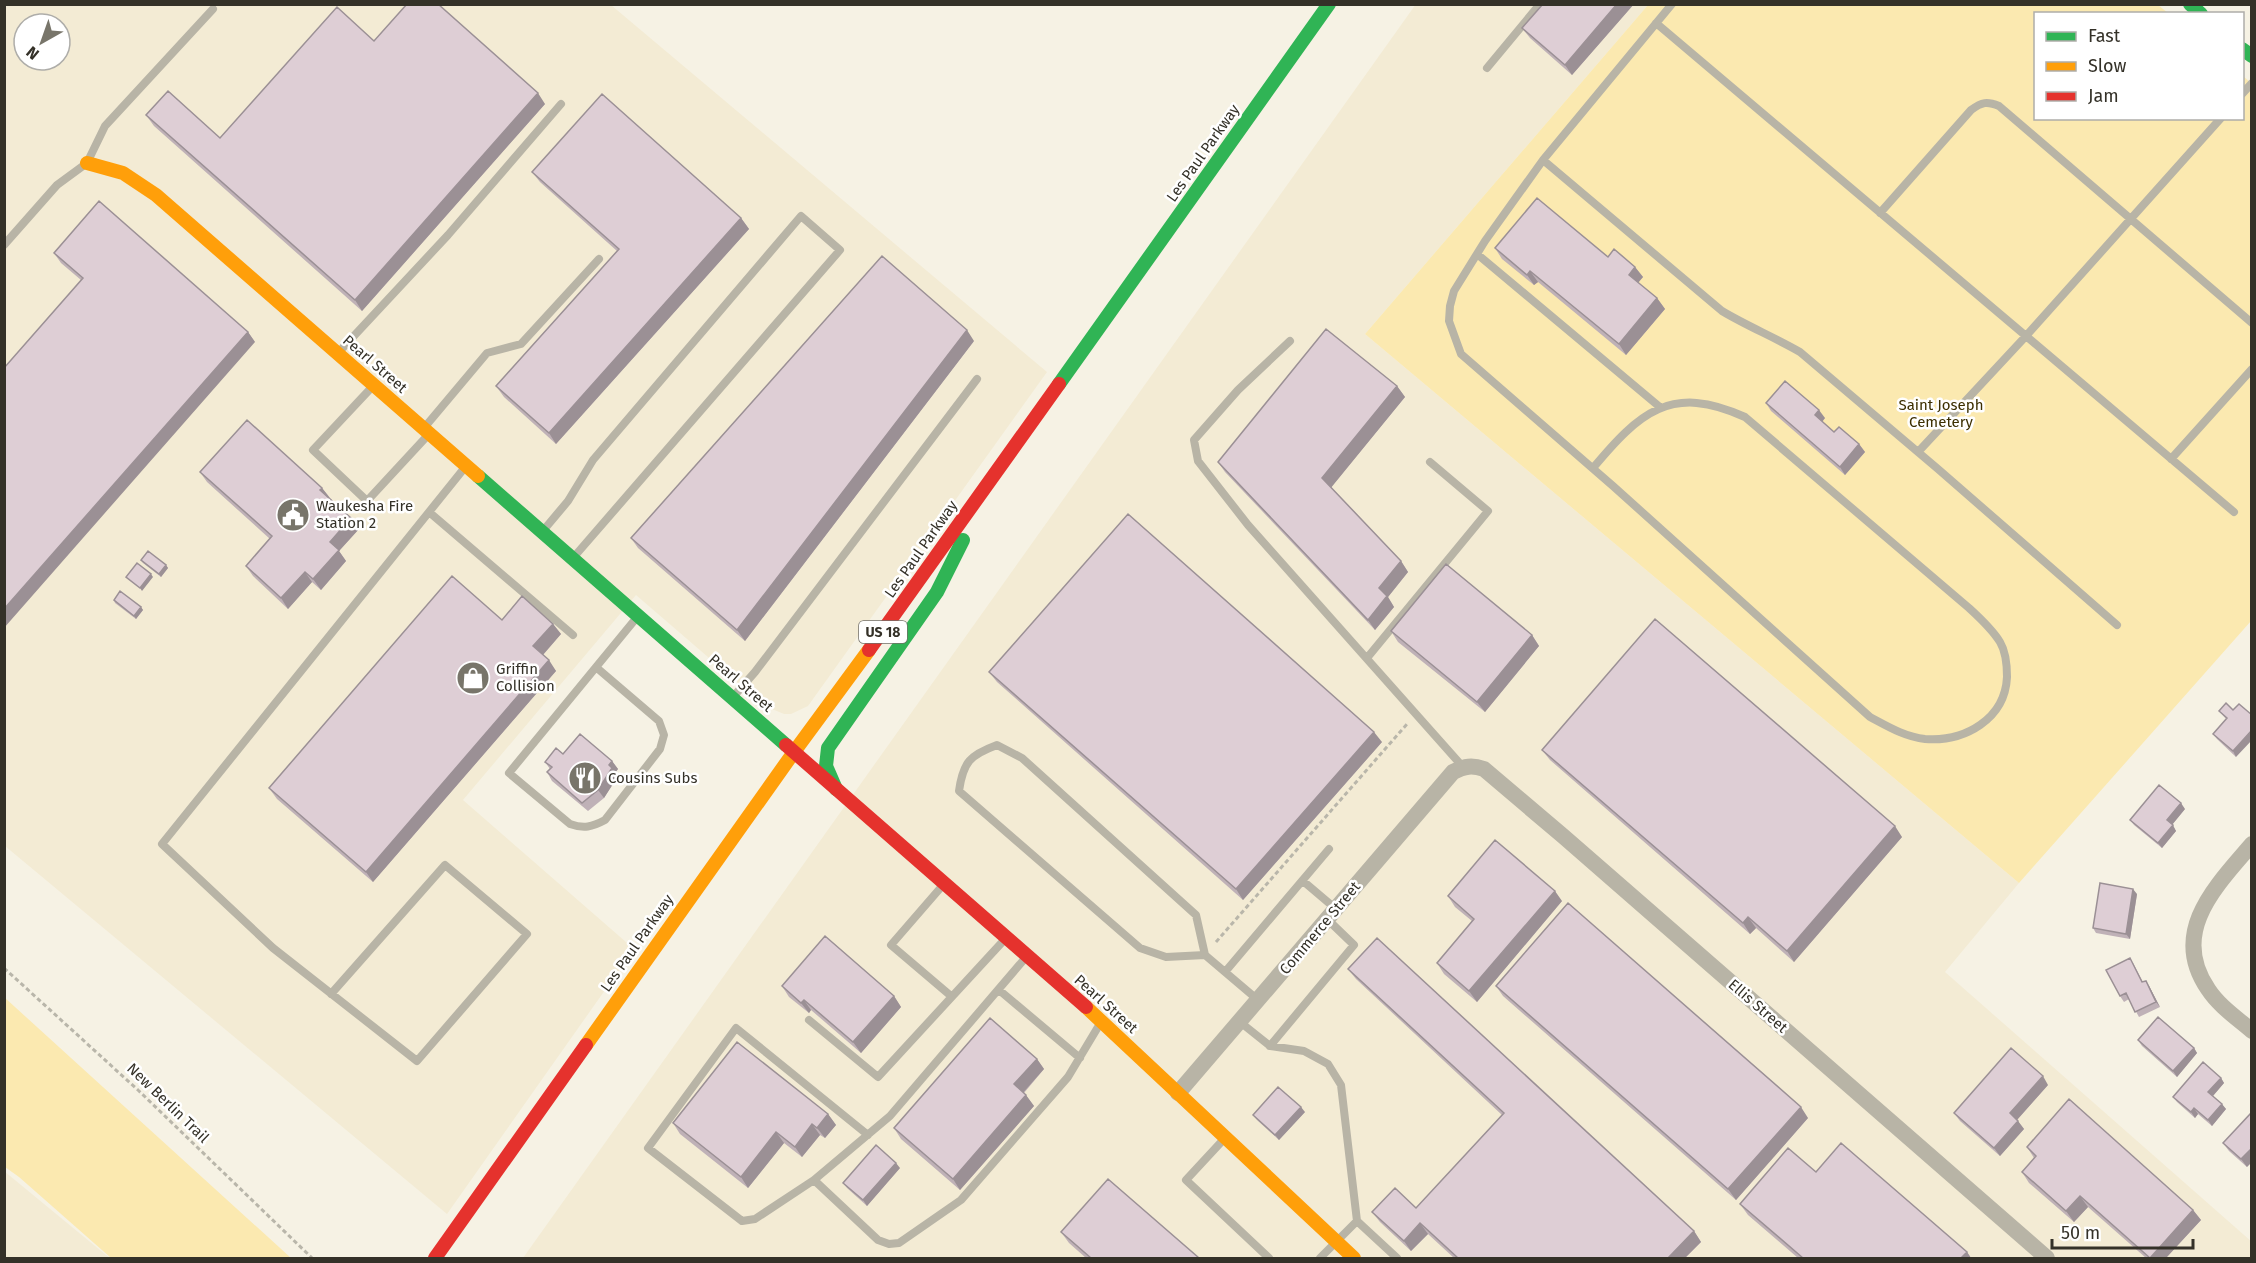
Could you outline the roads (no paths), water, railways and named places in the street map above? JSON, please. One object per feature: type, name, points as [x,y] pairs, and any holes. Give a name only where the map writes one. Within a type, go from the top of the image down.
[{"type":"main road","name":"Les Paul Parkway","points":[[435,1258],[1329,4]]},
{"type":"main road","name":"Pearl Street","points":[[87,163],[113,168],[138,180],[1028,956],[1102,1022],[1354,1258]]},
{"type":"main road","points":[[836,789],[826,766],[828,748],[938,592],[994,475]]},
{"type":"street","name":"Commerce Street","points":[[1178,1093],[1453,772],[1464,766]]},
{"type":"street","name":"Ellis Street","points":[[1464,766],[1484,769],[1493,776],[2047,1258]]},
{"type":"street","points":[[2252,844],[2212,890],[2201,910],[2194,932],[2194,953],[2199,972],[2208,989],[2218,1002],[2252,1031]]},
{"type":"lane","points":[[1487,68],[1540,4]]},
{"type":"lane","points":[[1593,468],[1628,428],[1642,417],[1661,408],[1682,403],[1705,403],[1744,417],[1969,608],[1987,626],[2001,643],[2007,667],[2006,692],[1995,713],[1975,729],[1953,738],[1925,739],[1898,732],[1870,717],[1593,468],[1461,354],[1449,321],[1454,291],[1543,160],[1672,4]]},
{"type":"lane","points":[[4,245],[57,185],[87,163],[105,126],[213,9]]},
{"type":"lane","points":[[1656,23],[2234,512]]},
{"type":"lane","points":[[1880,213],[1971,110],[1988,102],[2000,106],[2252,323]]},
{"type":"lane","points":[[338,354],[448,235],[561,104]]},
{"type":"lane","points":[[1918,452],[2131,220],[2218,120]]},
{"type":"lane","points":[[1543,160],[1722,310],[1744,324],[1800,352],[2117,625]]},
{"type":"lane","points":[[542,532],[568,501],[593,460],[801,216],[840,250],[573,558]]},
{"type":"lane","points":[[1477,254],[1661,408]]},
{"type":"lane","points":[[374,385],[313,450],[367,501],[427,431],[487,353],[521,345],[599,259]]},
{"type":"lane","points":[[1290,341],[1238,390],[1194,440],[1198,461],[1248,525],[1464,766]]},
{"type":"lane","points":[[2171,459],[2252,369]]},
{"type":"lane","points":[[732,698],[755,672],[977,379]]},
{"type":"lane","points":[[1367,658],[1488,511],[1430,462]]},
{"type":"lane","points":[[331,994],[445,865],[527,934],[417,1061],[331,994],[273,948],[162,844],[466,466]]},
{"type":"lane","points":[[429,512],[573,635]]},
{"type":"lane","points":[[597,668],[659,721],[664,735],[660,749],[605,820],[594,826],[581,828],[570,824],[509,773],[638,616]]},
{"type":"lane","points":[[1205,955],[1166,957],[1140,948],[968,799],[959,791],[962,772],[976,753],[997,745],[1022,758],[1196,915],[1205,955],[1258,1000]]},
{"type":"lane","points":[[1225,972],[1329,849]]},
{"type":"lane","points":[[1270,1046],[1354,945],[1303,881]]},
{"type":"lane","points":[[944,884],[891,945],[951,996]]},
{"type":"lane","points":[[809,1020],[878,1077],[1006,937]]},
{"type":"lane","points":[[868,1135],[736,1028],[648,1148],[742,1221],[755,1219],[814,1180],[868,1135],[890,1116],[1028,956]]},
{"type":"lane","points":[[999,990],[1080,1058]]},
{"type":"lane","points":[[814,1180],[878,1240],[889,1244],[899,1243],[961,1200],[1068,1077],[1102,1022]]},
{"type":"lane","points":[[1240,1022],[1270,1046],[1304,1051],[1328,1064],[1341,1085],[1357,1221],[1396,1258]]},
{"type":"lane","points":[[1224,1138],[1186,1180],[1269,1258]]},
{"type":"lane","points":[[1320,1258],[1357,1221]]},
{"type":"place","name":"Waukesha Fire Station 2","points":[[293,515]]},
{"type":"place","name":"Griffin Collision","points":[[473,678]]},
{"type":"place","name":"Cousins Subs","points":[[585,778]]},
{"type":"park label","name":"Saint Joseph Cemetery","points":[[1941,414]]}]
